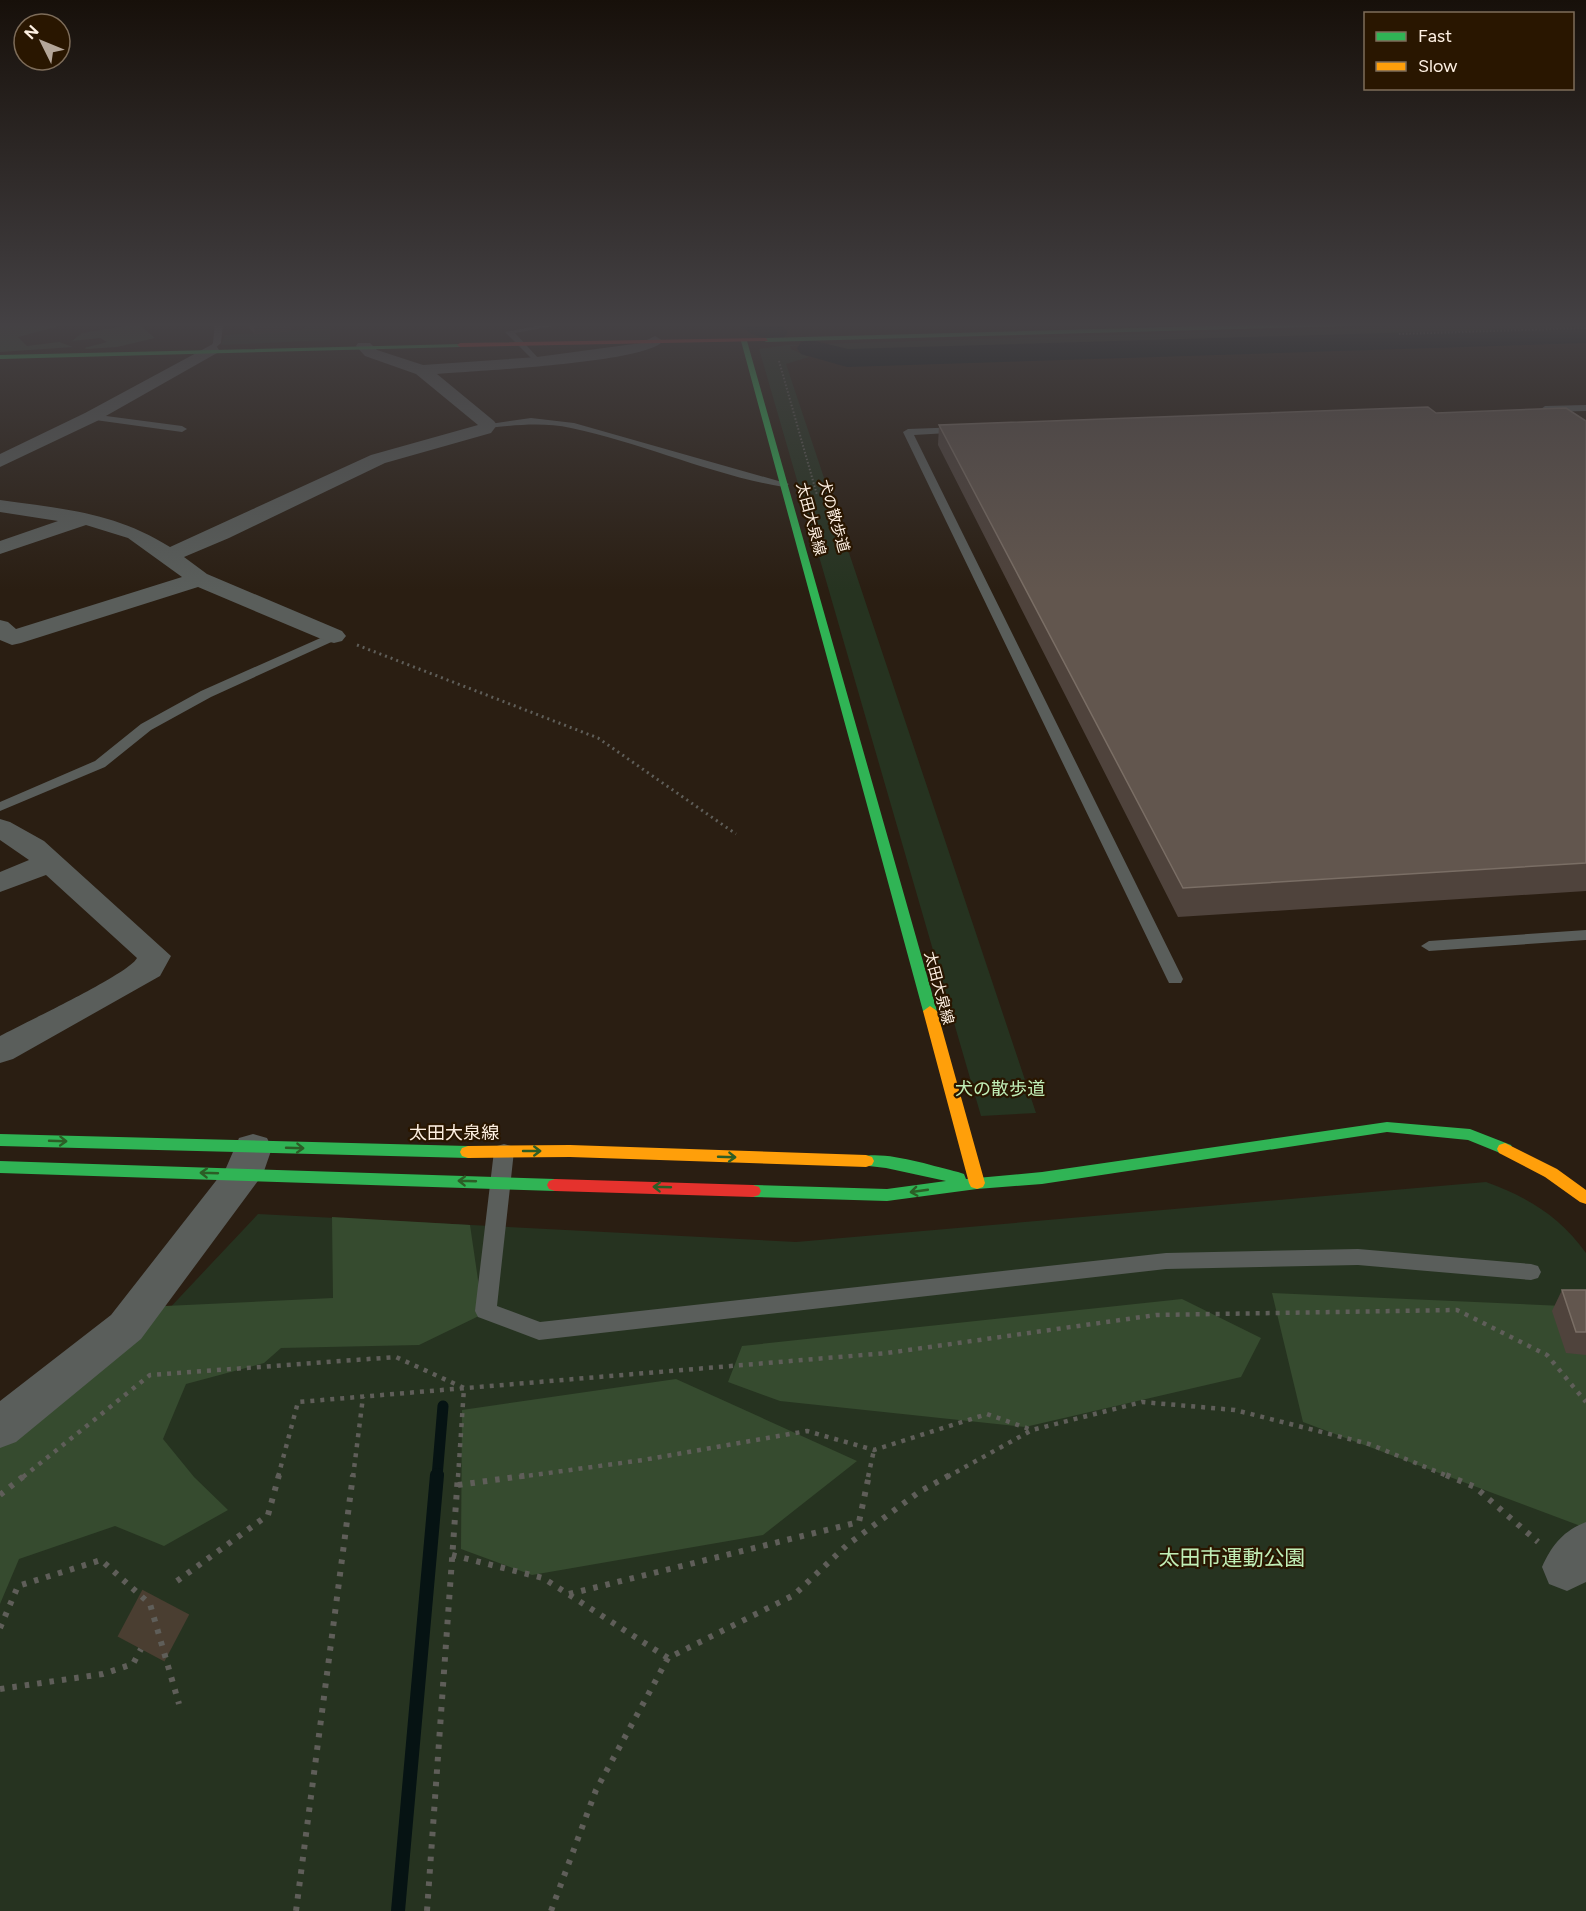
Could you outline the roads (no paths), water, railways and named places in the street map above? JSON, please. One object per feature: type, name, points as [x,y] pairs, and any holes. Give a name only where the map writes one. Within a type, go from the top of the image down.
[{"type":"main road","name":"太田大泉線","points":[[764,412],[977,1183]]},
{"type":"main road","points":[[977,1183],[1042,1178],[1387,1127],[1470,1135],[1512,1152],[1551,1173],[1586,1198]]},
{"type":"main road","name":"太田大泉線","points":[[0,1140],[501,1183],[887,1195],[977,1183]]},
{"type":"main road","name":"太田大泉線","points":[[0,1167],[504,1152],[886,1162],[977,1183]]},
{"type":"street","points":[[0,461],[100,412]]},
{"type":"street","points":[[168,555],[257,518],[375,460],[396,452],[485,429],[488,425],[473,412]]},
{"type":"street","points":[[0,506],[85,519],[135,534],[168,555],[199,579],[334,636]]},
{"type":"street","points":[[0,548],[85,519]]},
{"type":"street","points":[[0,627],[12,638],[199,579]]},
{"type":"street","points":[[0,828],[33,847],[154,956],[148,969],[124,984],[2,1045]]},
{"type":"street","points":[[0,883],[50,862]]},
{"type":"street","points":[[0,1428],[126,1327],[248,1160]]},
{"type":"lane","points":[[1558,412],[1570,419]]},
{"type":"lane","points":[[91,417],[182,429]]},
{"type":"lane","points":[[488,425],[531,421],[571,425],[753,479],[784,484]]},
{"type":"lane","points":[[980,429],[908,432],[1175,979]]},
{"type":"lane","points":[[0,807],[100,764],[146,727],[196,699],[334,636]]},
{"type":"lane","points":[[1429,946],[1586,935]]},
{"type":"lane","points":[[504,1152],[486,1311],[539,1331],[1166,1261],[1358,1257],[1531,1272]]},
{"type":"waterway","points":[[437,1477],[443,1406]]},
{"type":"waterway","points":[[398,1911],[437,1475]]},
{"type":"tunnel","points":[[141,1649],[177,1581]]},
{"type":"park label","name":"犬の散歩道","points":[[1000,1089]]},
{"type":"park label","name":"太田市運動公園","points":[[1232,1558]]}]
